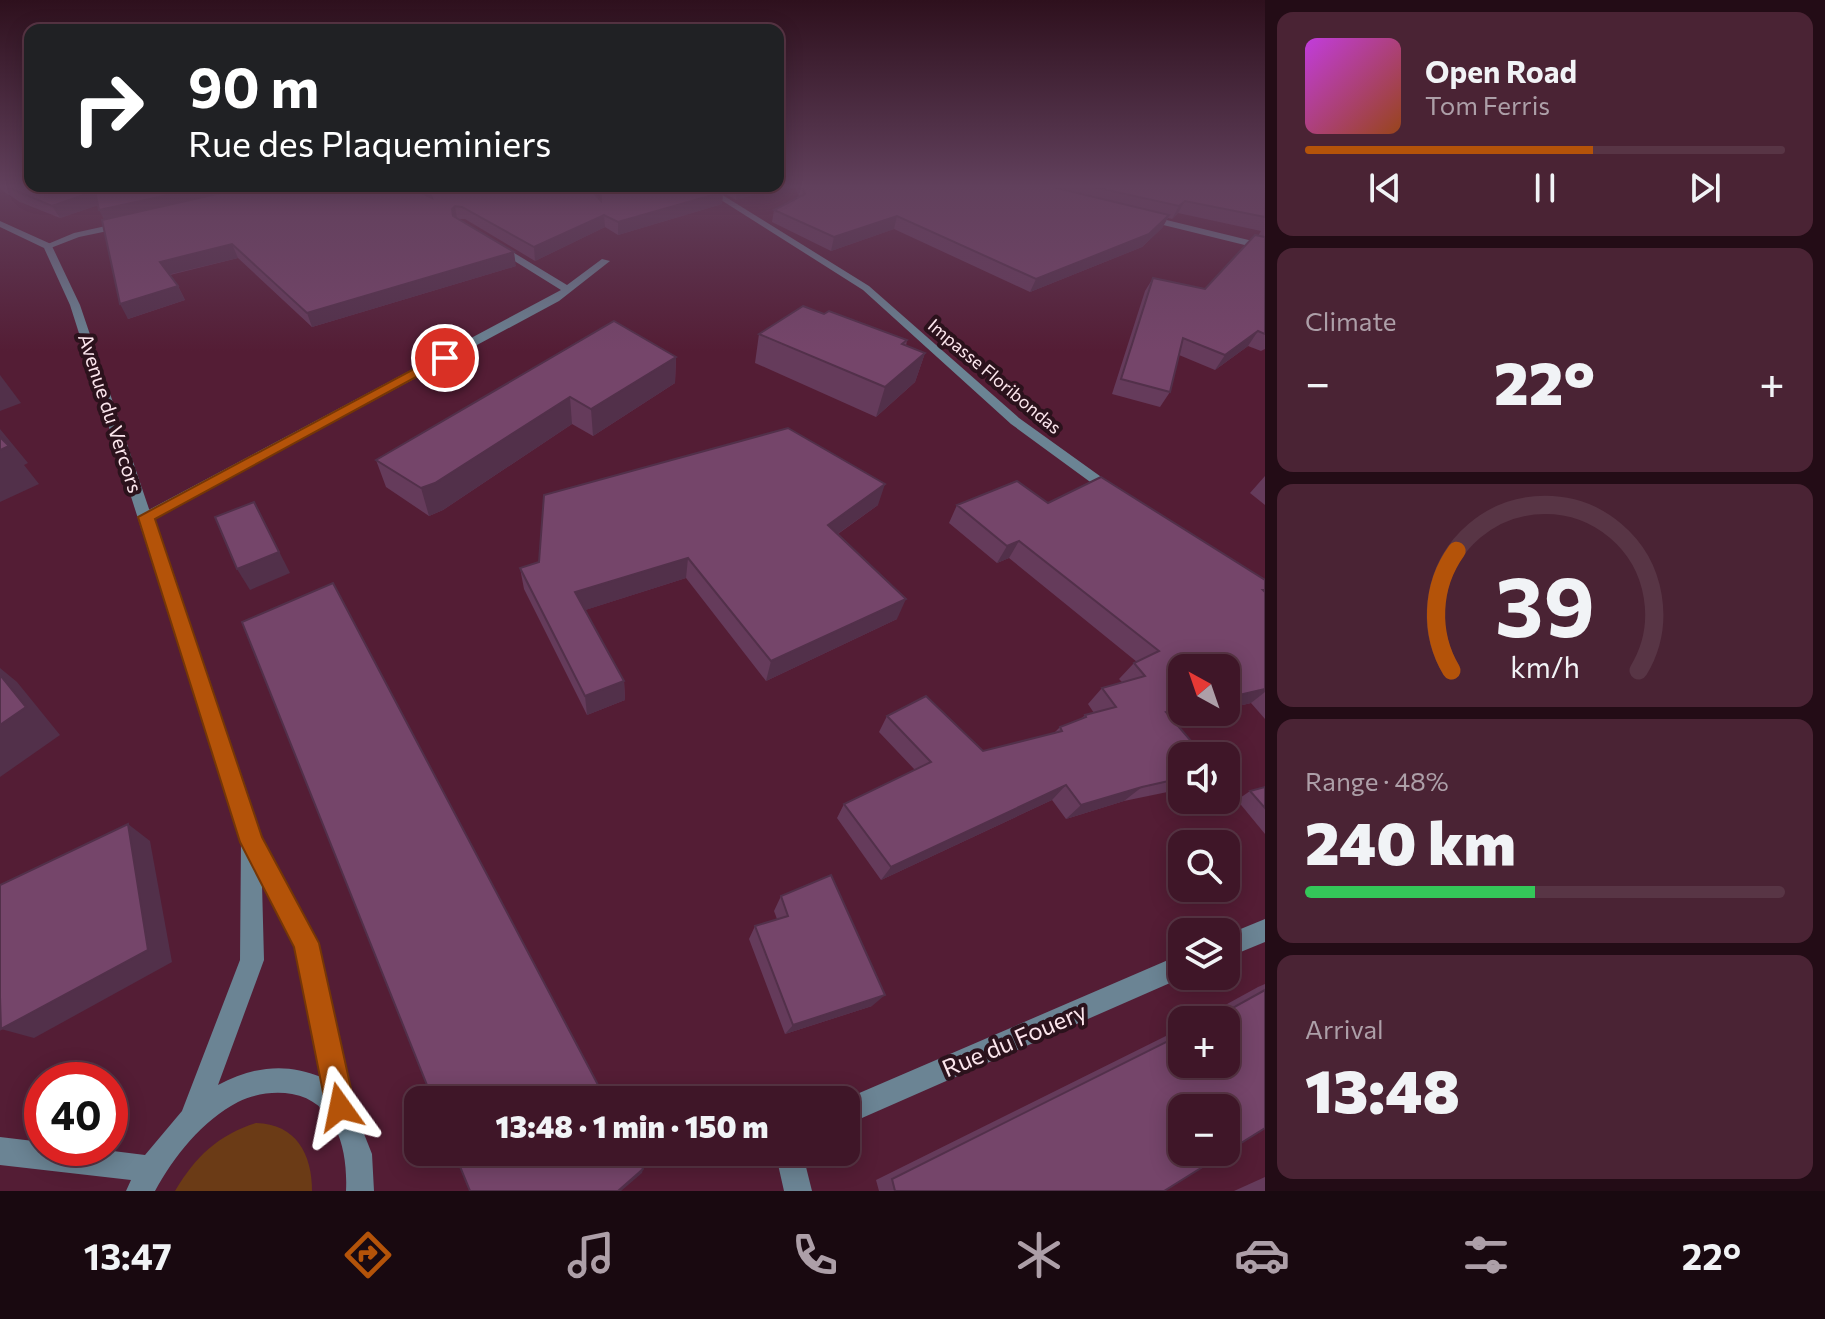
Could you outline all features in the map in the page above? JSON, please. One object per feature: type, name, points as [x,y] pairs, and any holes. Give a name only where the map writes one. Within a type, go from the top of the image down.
[{"type":"street","points":[[36,241],[48,246],[62,241]]},
{"type":"street","points":[[487,241],[568,290]]},
{"type":"street","name":"Impasse Floribondas","points":[[790,241],[866,288],[1015,421],[1121,499]]},
{"type":"street","points":[[1239,241],[1265,247]]},
{"type":"street","name":"Avenue du Vercors","points":[[48,246],[75,305],[251,842],[306,943],[340,1107],[355,1137],[361,1175],[360,1191]]},
{"type":"street","points":[[146,517],[568,290],[605,261]]},
{"type":"street","name":"Avenue du Vercors","points":[[193,1118],[252,960],[251,842]]},
{"type":"street","points":[[1240,941],[1265,930]]},
{"type":"street","name":"Rue du Fouery","points":[[860,1106],[1168,972]]},
{"type":"street","points":[[0,1151],[145,1180],[193,1118],[226,1094],[259,1080],[290,1079],[319,1088],[340,1107]]},
{"type":"street","points":[[792,1166],[798,1191]]},
{"type":"shaded area","points":[[256,1123],[282,1129],[299,1144],[309,1165],[312,1191],[175,1191],[209,1149],[230,1134]]},
{"type":"building","points":[[106,241],[495,241],[514,252],[307,313],[232,244],[160,262],[178,286],[120,304]]},
{"type":"building","points":[[522,241],[548,241],[534,247]]},
{"type":"building","points":[[951,241],[1132,241],[1036,279]]},
{"type":"building","points":[[1250,241],[1265,241],[1265,334],[1258,331],[1225,355],[1183,338],[1170,392],[1121,379],[1153,278],[1205,289]]},
{"type":"building","points":[[803,306],[824,314],[829,311],[907,340],[902,344],[925,353],[885,387],[759,334]]},
{"type":"building","points":[[614,321],[676,357],[591,409],[570,397],[435,483],[421,488],[376,460]]},
{"type":"building","points":[[788,428],[885,484],[828,525],[906,599],[771,661],[688,558],[575,592],[624,681],[585,696],[520,568],[539,562],[544,495]]},
{"type":"building","points":[[0,437],[9,446],[0,450]]},
{"type":"building","points":[[1101,477],[1265,580],[1265,689],[1240,695],[1240,654],[1168,654],[1168,726],[1178,726],[1192,742],[1168,742],[1168,781],[1081,805],[1066,785],[891,867],[844,804],[931,762],[887,716],[926,696],[983,751],[1062,731],[1060,727],[1085,715],[1116,707],[1102,688],[1145,676],[1134,663],[1159,651],[1019,541],[1007,546],[957,505],[1017,481],[1048,503]]},
{"type":"building","points":[[254,502],[279,552],[237,569],[215,517]]},
{"type":"building","points":[[333,583],[599,1086],[427,1086],[242,622]]},
{"type":"building","points":[[0,675],[26,707],[0,725]]},
{"type":"building","points":[[1265,787],[1265,808],[1250,791]]},
{"type":"building","points":[[128,824],[148,950],[1,1029],[0,885]]},
{"type":"building","points":[[831,875],[885,995],[793,1025],[755,926],[788,916],[781,896]]},
{"type":"building","points":[[1265,990],[1265,1128],[1240,1144],[1240,1094],[1168,1094],[1168,1166],[1204,1166],[1164,1191],[895,1191],[892,1179],[1168,1041],[1168,1078],[1240,1078],[1240,1006],[1236,1006]]},
{"type":"building","points":[[460,1166],[641,1166],[643,1169],[618,1191],[470,1191]]},
{"type":"route","points":[[340,1107],[306,943],[251,842],[146,517],[445,358]]}]
